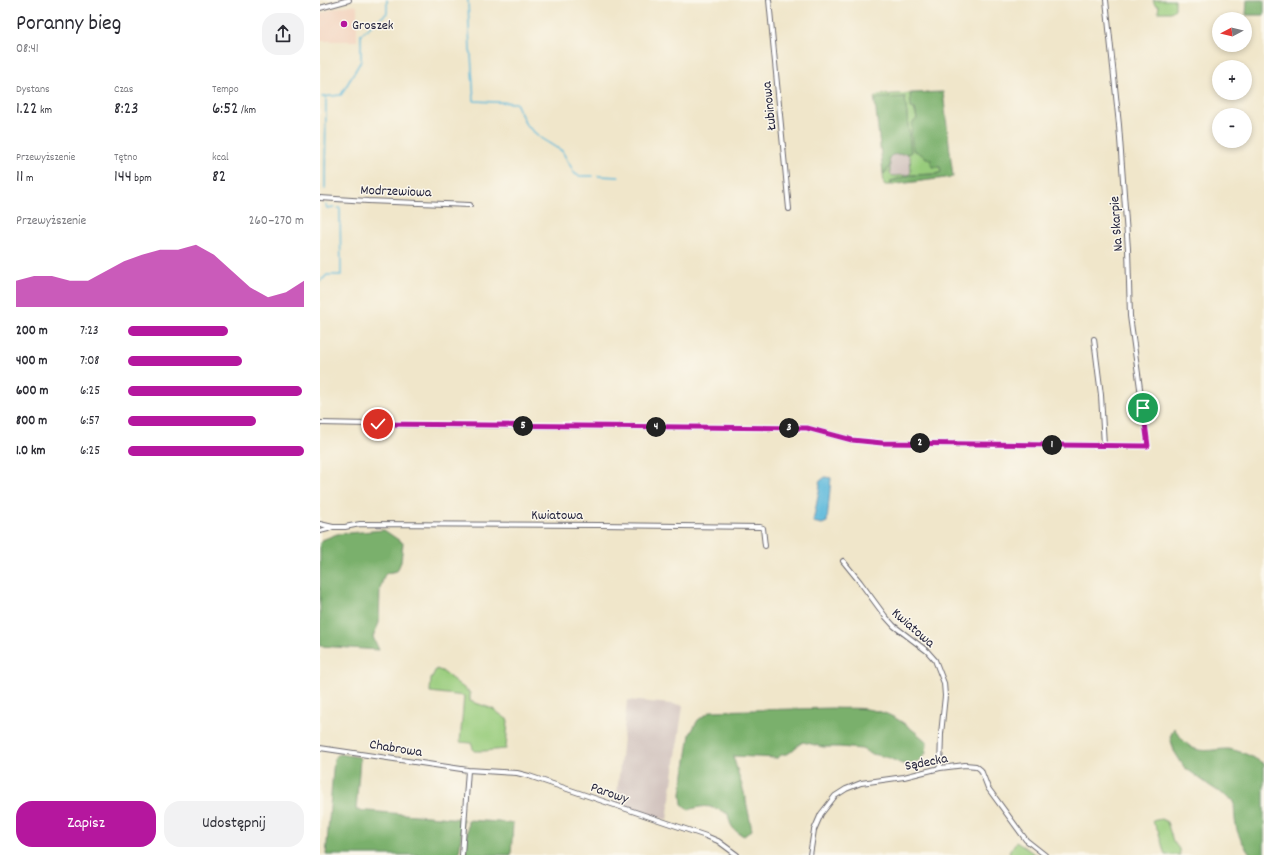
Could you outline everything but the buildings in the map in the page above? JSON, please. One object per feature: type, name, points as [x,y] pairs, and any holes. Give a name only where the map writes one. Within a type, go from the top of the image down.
[{"type":"street","points":[[320,8],[349,0]]},
{"type":"street","name":"Łubinowa","points":[[769,0],[789,209]]},
{"type":"street","name":"Na Skarpie","points":[[1104,445],[1148,446],[1130,316],[1128,249],[1119,126],[1106,0]]},
{"type":"street","name":"Modrzewiowa","points":[[320,198],[470,205]]},
{"type":"street","points":[[320,422],[416,425],[807,428],[852,440],[882,443],[1104,445],[1101,395],[1094,339]]},
{"type":"street","name":"Kwiatowa","points":[[320,524],[333,527],[345,527],[360,524],[760,527],[763,528],[765,546]]},
{"type":"street","name":"Kwiatowa","points":[[320,531],[328,530],[333,527]]},
{"type":"street","name":"Kwiatowa","points":[[843,561],[894,626],[927,651],[935,660],[944,683],[945,696],[941,734],[940,768]]},
{"type":"street","name":"Chabrowa","points":[[320,748],[468,770]]},
{"type":"street","name":"Sądecka","points":[[810,855],[814,830],[821,814],[835,796],[846,789],[861,783],[904,777],[940,768],[965,765],[976,766],[981,770],[988,788],[1026,840],[1045,855]]},
{"type":"street","points":[[462,855],[468,770]]},
{"type":"street","name":"Parowy","points":[[468,770],[516,773],[529,776],[706,836],[718,841],[737,855]]},
{"type":"shaded area","points":[[349,5],[357,6],[357,41],[320,41],[320,14],[332,9]]},
{"type":"shaded area","points":[[907,154],[910,157],[911,172],[908,175],[893,176],[890,174],[889,158],[892,155]]},
{"type":"shaded area","points":[[627,700],[683,705],[667,820],[616,803]]},
{"type":"green space","points":[[1153,0],[1175,0],[1175,9],[1171,12],[1158,12],[1159,6],[1155,5]]},
{"type":"green space","points":[[1247,0],[1264,0],[1264,15],[1252,15],[1252,12],[1246,12]]},
{"type":"green space","points":[[943,92],[953,177],[891,185],[891,181],[910,175],[936,174],[941,172],[940,167],[932,167],[931,160],[913,150],[911,134],[912,123],[917,119],[915,109],[911,108],[910,95],[913,93]]},
{"type":"green space","points":[[913,93],[910,95],[917,119],[920,153],[940,167],[941,172],[936,174],[910,175],[891,181],[891,185],[884,185],[883,173],[885,173],[890,166],[890,174],[893,176],[908,175],[911,172],[910,157],[907,154],[911,153],[905,97],[876,99],[875,102],[874,98],[878,95]]},
{"type":"green space","points":[[905,97],[911,153],[892,155],[889,158],[890,166],[885,173],[883,173],[875,102],[876,99],[879,98]]},
{"type":"green space","points":[[384,530],[403,543],[401,562],[397,571],[387,573],[384,576],[380,589],[379,623],[373,637],[379,650],[320,646],[320,545],[322,540],[337,534]]},
{"type":"green space","points":[[436,669],[442,671],[470,693],[470,701],[493,709],[508,720],[506,749],[474,751],[471,743],[460,742],[464,696],[430,692],[431,679]]},
{"type":"green space","points":[[832,708],[867,709],[888,714],[927,742],[926,753],[919,762],[902,764],[887,757],[871,754],[862,749],[823,747],[803,742],[789,753],[779,756],[778,758],[733,756],[745,796],[752,830],[744,836],[733,828],[728,814],[718,809],[709,807],[700,807],[689,810],[682,804],[681,794],[690,734],[698,720],[711,711]]},
{"type":"green space","points":[[1174,728],[1185,742],[1193,748],[1205,751],[1232,750],[1246,754],[1264,764],[1264,855],[1251,855],[1242,841],[1237,830],[1234,801],[1184,767],[1174,751],[1170,737]]},
{"type":"green space","points":[[339,754],[359,757],[360,759],[356,810],[463,819],[459,855],[326,855],[334,758]]},
{"type":"green space","points":[[1161,819],[1167,822],[1173,841],[1179,849],[1180,855],[1165,855],[1158,830],[1152,821]]},
{"type":"green space","points":[[468,820],[513,823],[511,855],[465,855]]},
{"type":"green space","points":[[1016,842],[1037,855],[1010,855],[1009,852]]},
{"type":"water","points":[[825,477],[831,478],[827,522],[822,524],[813,522],[820,486],[819,482]]},
{"type":"waterway","points":[[322,97],[341,95],[361,61],[361,34],[387,13],[387,0]]},
{"type":"waterway","points":[[468,0],[474,101],[516,103],[526,125],[541,138],[562,151],[575,174],[580,176],[593,176]]},
{"type":"waterway","points":[[325,189],[326,98]]},
{"type":"waterway","points":[[598,176],[619,177]]},
{"type":"waterway","points":[[326,205],[327,208],[334,207]]},
{"type":"waterway","points":[[320,280],[327,275],[341,275],[340,208],[338,208]]},
{"type":"place","name":"Groszek","points":[[344,24]]},
{"type":"route","points":[[378,424],[807,428],[832,436],[852,440],[882,443],[1012,445],[1125,444],[1148,446],[1143,408]]}]
